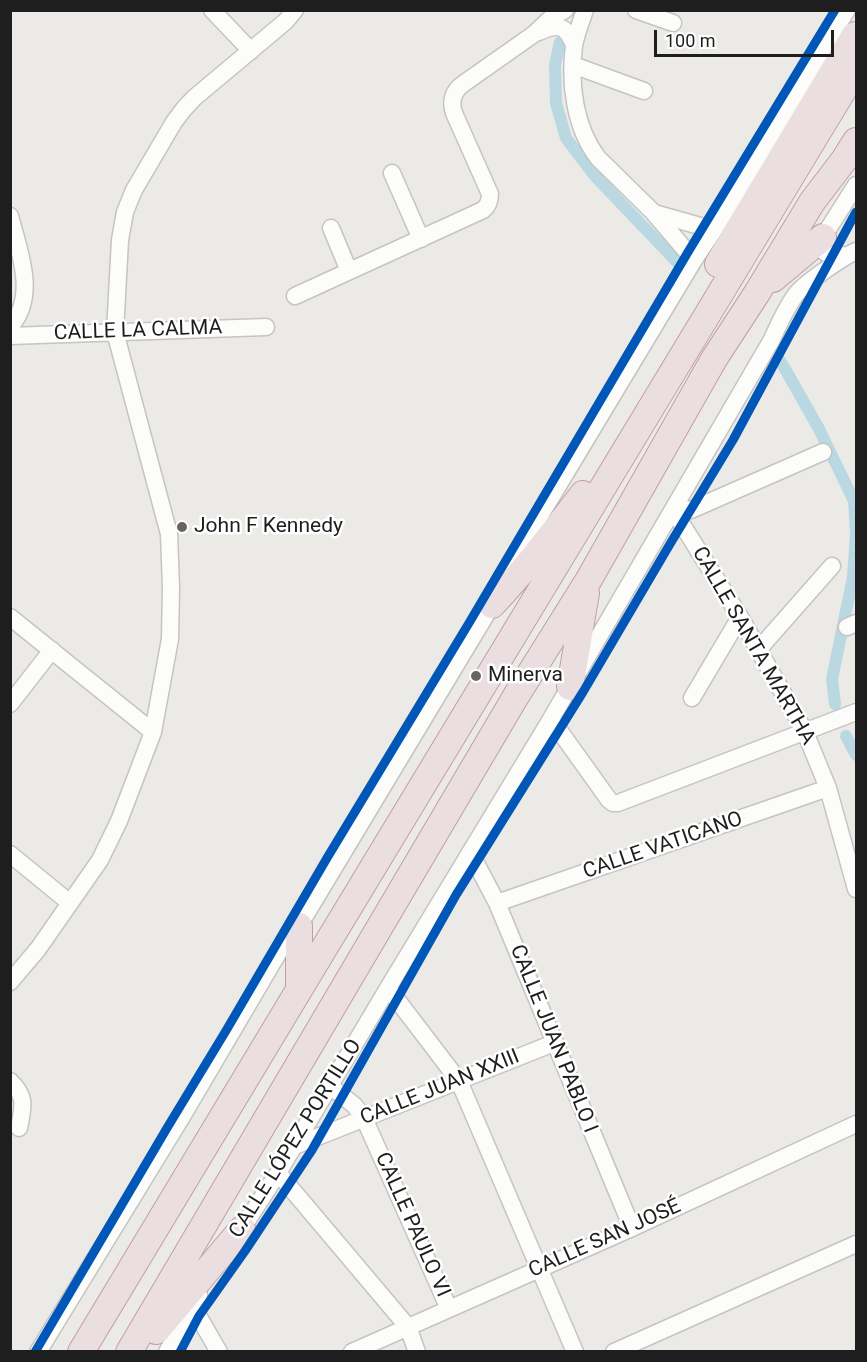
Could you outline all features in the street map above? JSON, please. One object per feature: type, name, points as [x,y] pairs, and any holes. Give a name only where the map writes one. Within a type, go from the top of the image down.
[{"type":"highway","points":[[499,661],[506,632],[527,592],[855,35]]},
{"type":"highway","points":[[81,1351],[856,69]]},
{"type":"highway","points":[[129,1352],[510,706],[588,581],[714,359],[812,202],[856,141]]},
{"type":"highway","points":[[757,293],[822,243]]},
{"type":"highway","points":[[492,605],[543,547],[587,489]]},
{"type":"highway","points":[[570,687],[588,581]]},
{"type":"highway","points":[[299,926],[300,988]]},
{"type":"highway","points":[[138,1352],[242,1229]]},
{"type":"street","points":[[212,10],[251,51]]},
{"type":"street","points":[[10,982],[38,950],[100,860],[119,821],[153,732],[170,639],[169,534],[115,332],[120,240],[125,212],[158,146],[183,110],[286,21],[295,10]]},
{"type":"street","points":[[295,296],[487,207],[490,194],[454,113],[453,96],[463,84],[534,34],[553,16],[565,10]]},
{"type":"street","points":[[585,10],[574,45],[573,84],[581,126],[590,148],[653,212],[694,260]]},
{"type":"street","points":[[636,10],[673,23]]},
{"type":"street","points":[[38,1352],[183,1115],[283,945],[299,926],[492,605],[540,516],[847,10]]},
{"type":"street","points":[[534,34],[548,27],[560,27],[566,29],[574,45]]},
{"type":"street","points":[[573,65],[644,91]]},
{"type":"street","points":[[392,173],[421,239]]},
{"type":"street","name":"CALLE LÓPEZ PORTILLO","points":[[167,1352],[192,1305],[278,1173],[570,687],[800,290],[822,243],[856,184]]},
{"type":"street","points":[[653,212],[714,230]]},
{"type":"street","points":[[10,216],[25,273],[25,295],[16,320],[10,327]]},
{"type":"street","points":[[331,228],[349,271]]},
{"type":"street","points":[[822,243],[824,252],[833,256],[852,253]]},
{"type":"street","points":[[800,290],[852,253]]},
{"type":"street","name":"CALLE LA CALMA","points":[[10,336],[266,327]]},
{"type":"street","points":[[674,509],[691,510],[823,452]]},
{"type":"street","name":"CALLE SANTA MARTHA","points":[[674,509],[740,617],[805,732],[828,788],[856,889]]},
{"type":"street","points":[[758,650],[832,566]]},
{"type":"street","points":[[10,617],[153,732]]},
{"type":"street","points":[[692,698],[740,617]]},
{"type":"street","points":[[10,704],[52,650]]},
{"type":"street","points":[[551,719],[613,803],[856,712]]},
{"type":"street","name":"CALLE VATICANO","points":[[498,903],[828,788]]},
{"type":"street","name":"CALLE JUAN PABLO I","points":[[470,852],[498,903],[632,1228]]},
{"type":"street","points":[[10,854],[70,903]]},
{"type":"street","points":[[388,988],[459,1081],[574,1352]]},
{"type":"street","name":"CALLE JUAN XXIII","points":[[292,1147],[554,1043]]},
{"type":"street","points":[[10,1081],[21,1093],[24,1103],[19,1128]]},
{"type":"street","name":"CALLE PAULO VI","points":[[330,1086],[354,1105],[364,1118],[449,1309]]},
{"type":"street","name":"CALLE SAN JOSÉ","points":[[352,1352],[632,1228],[856,1124]]},
{"type":"street","points":[[278,1173],[408,1327],[417,1352]]},
{"type":"street","points":[[614,1352],[856,1244]]},
{"type":"street","points":[[192,1305],[219,1352]]},
{"type":"waterway","points":[[560,42],[555,65],[556,103],[566,138],[594,175],[679,264]]},
{"type":"waterway","points":[[779,360],[819,429],[854,501],[856,534],[853,577],[832,679],[835,704]]},
{"type":"waterway","points":[[846,736],[856,755]]},
{"type":"cycle path","points":[[35,1352],[688,252],[835,10]]},
{"type":"cycle path","points":[[180,1352],[199,1316],[312,1150],[456,895],[583,692],[733,440],[856,212]]},
{"type":"place","name":"John F Kennedy","points":[[182,527]]},
{"type":"place","name":"Minerva","points":[[476,676]]}]
